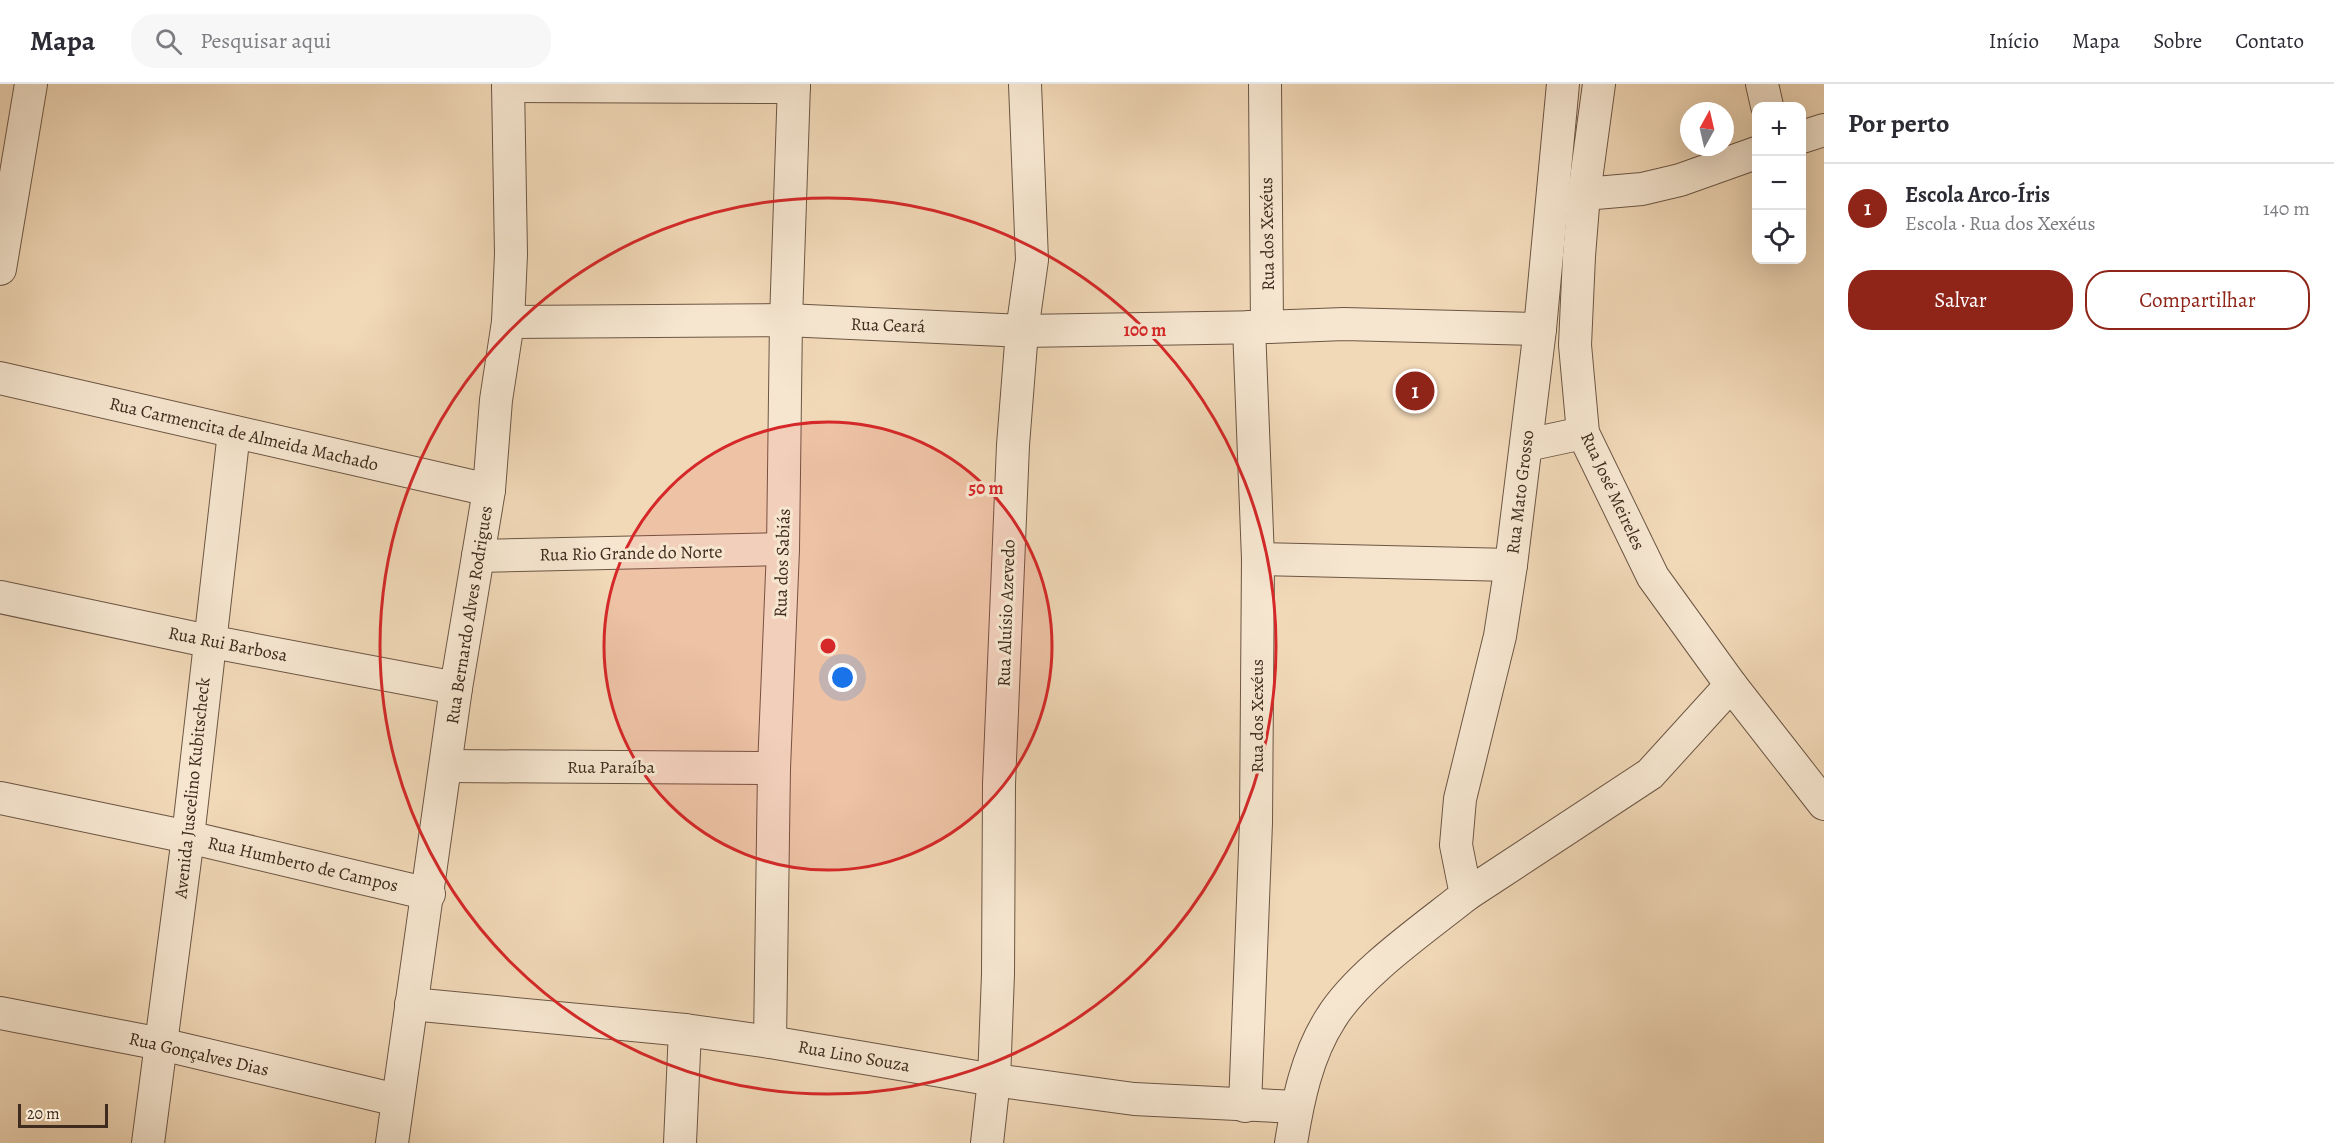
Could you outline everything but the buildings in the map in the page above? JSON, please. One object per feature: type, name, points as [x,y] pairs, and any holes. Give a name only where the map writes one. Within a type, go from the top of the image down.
[{"type":"street","points":[[0,269],[31,84]]},
{"type":"street","name":"Rua Aluísio Azevedo","points":[[987,1143],[994,1080],[998,974],[999,784],[1013,445],[1022,331],[1032,260],[1024,84]]},
{"type":"street","name":"Rua dos Xexéus","points":[[1245,1106],[1256,823],[1258,327],[1265,84]]},
{"type":"street","name":"Rua Mato Grosso","points":[[1466,895],[1456,845],[1460,800],[1500,636],[1511,565],[1540,329],[1563,84]]},
{"type":"street","name":"Rua José Meireles","points":[[1599,84],[1584,194],[1575,345],[1583,432],[1653,577],[1731,685],[1824,804]]},
{"type":"street","points":[[1762,84],[1766,102]]},
{"type":"street","points":[[508,85],[794,85]]},
{"type":"street","name":"Rua Bernardo Alves Rodrigues","points":[[392,1143],[429,894],[456,688],[489,490],[496,400],[508,322],[511,254],[508,85]]},
{"type":"street","name":"Rua dos Sabiás","points":[[770,1042],[774,768],[783,549],[786,320],[794,85]]},
{"type":"street","points":[[1806,136],[1824,130]]},
{"type":"street","points":[[1584,194],[1642,189],[1752,154]]},
{"type":"street","name":"Rua Ceará","points":[[508,322],[786,320],[1022,331],[1258,327]]},
{"type":"street","points":[[1258,327],[1344,324],[1540,329]]},
{"type":"street","name":"Rua Carmencita de Almeida Machado","points":[[0,378],[489,490]]},
{"type":"street","name":"Avenida Juscelino Kubitscheck","points":[[148,1143],[188,837],[208,641],[234,432]]},
{"type":"street","points":[[1527,445],[1583,432]]},
{"type":"street","name":"Rua Rio Grande do Norte","points":[[478,556],[783,549]]},
{"type":"street","points":[[1258,559],[1511,565]]},
{"type":"street","name":"Rua Rui Barbosa","points":[[0,597],[208,641],[456,688]]},
{"type":"street","points":[[1291,1143],[1297,1107],[1313,1052],[1332,1016],[1395,952],[1466,895],[1650,774],[1731,685]]},
{"type":"street","name":"Rua Paraíba","points":[[447,766],[774,768]]},
{"type":"street","name":"Rua Humberto de Campos","points":[[0,798],[188,837],[429,894]]},
{"type":"street","name":"Rua Lino Souza","points":[[411,1004],[685,1030],[994,1080],[1134,1099],[1297,1107]]},
{"type":"street","name":"Rua Gonçalves Dias","points":[[0,1012],[161,1044],[397,1100]]},
{"type":"street","points":[[680,1143],[685,1030]]},
{"type":"place","name":"Escola Arco-Íris","points":[[1415,391]]}]
